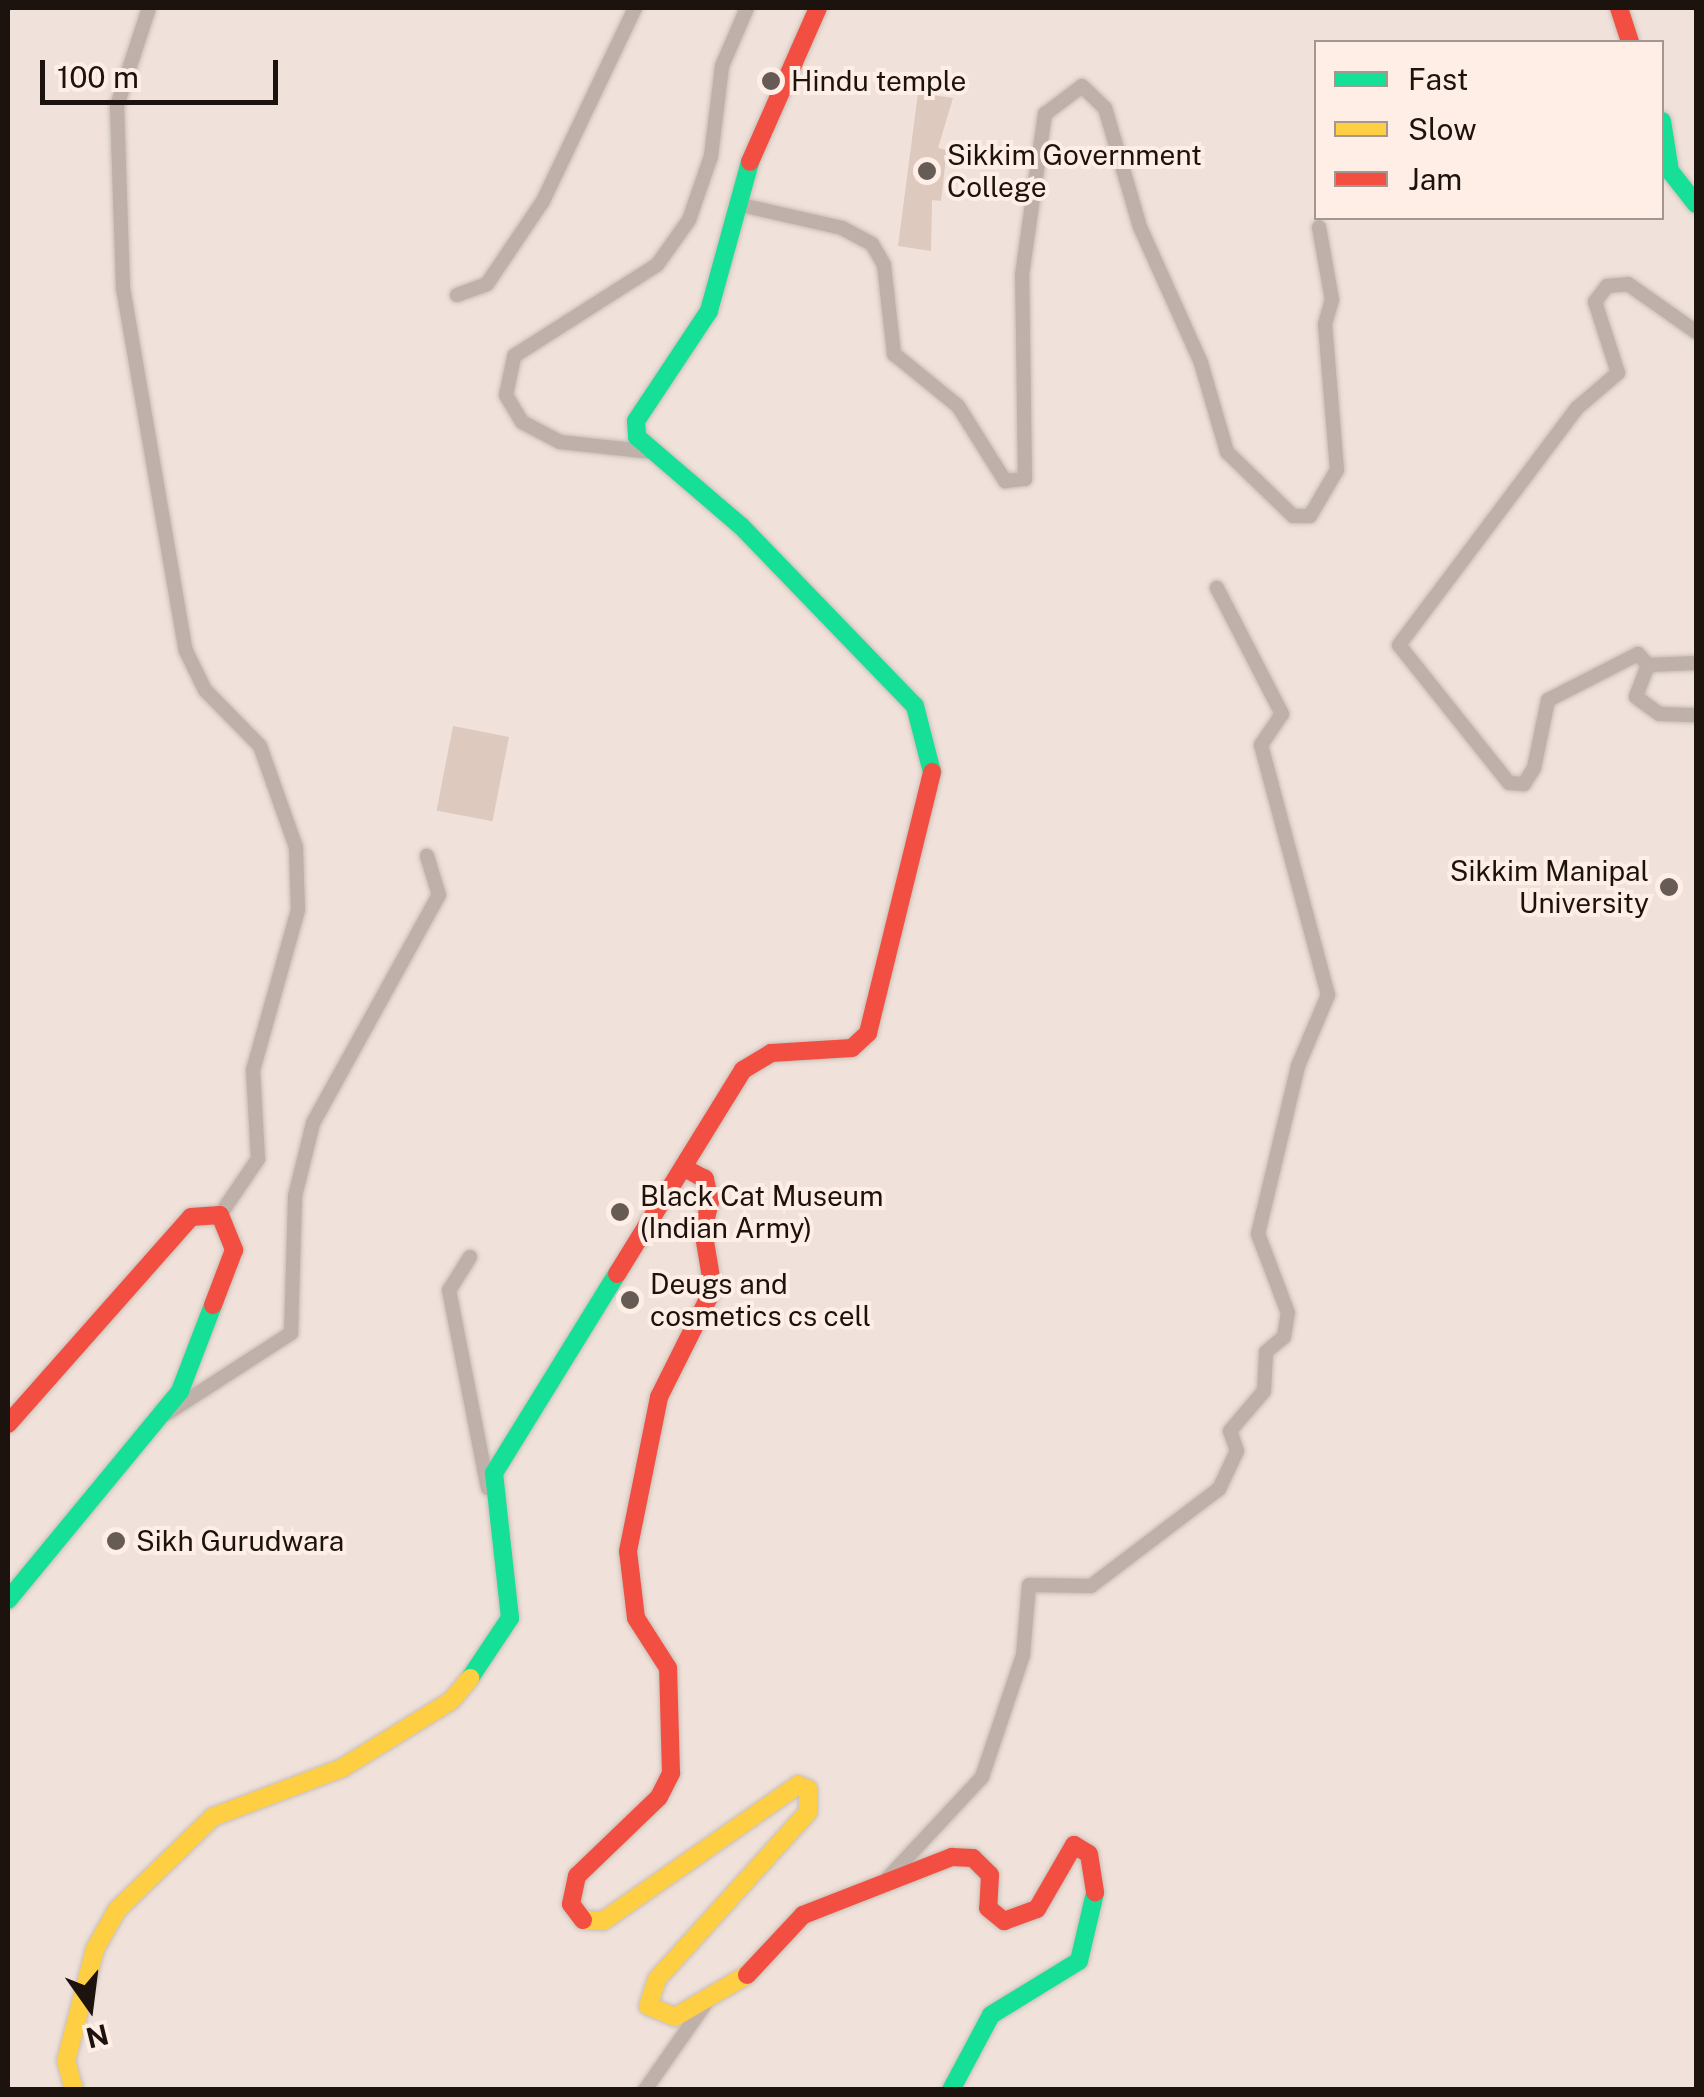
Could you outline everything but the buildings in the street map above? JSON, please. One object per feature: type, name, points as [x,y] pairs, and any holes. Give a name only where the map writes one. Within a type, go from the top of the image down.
[{"type":"main road","points":[[74,2090],[70,2043],[94,1949],[117,1910],[213,1817],[342,1768],[451,1701],[485,1661],[510,1618],[494,1507],[494,1472],[522,1418],[686,1170],[743,1070],[771,1052],[852,1048],[868,1033],[934,781],[915,706],[741,526],[652,452],[636,421],[692,348],[742,205],[777,84],[818,8]]},
{"type":"main road","points":[[1619,8],[1629,40]]},
{"type":"main road","points":[[1664,134],[1670,171],[1696,204]]},
{"type":"main road","points":[[686,1170],[705,1179],[710,1200],[703,1230],[712,1289],[659,1397],[628,1551],[633,1608],[668,1668],[671,1774],[659,1797],[576,1876],[572,1904],[580,1920],[603,1922],[770,1802],[798,1785],[808,1790],[808,1812],[657,1979],[648,2006],[675,2016],[705,2004],[803,1916],[879,1886],[973,1858],[990,1874],[988,1908],[1004,1921],[1037,1909],[1074,1845],[1089,1854],[1095,1922],[1080,1961],[991,2015],[951,2090]]},
{"type":"main road","points":[[8,1424],[191,1217],[220,1216],[234,1250],[217,1308],[180,1392],[144,1428],[8,1600]]},
{"type":"street","points":[[150,8],[117,106],[123,288],[186,651],[205,690],[260,746],[296,846],[298,910],[253,1070],[258,1159],[220,1216]]},
{"type":"street","points":[[457,295],[487,284],[542,200],[635,8]]},
{"type":"street","points":[[652,452],[560,442],[522,422],[506,395],[514,356],[657,264],[689,220],[711,156],[722,66],[747,8]]},
{"type":"street","points":[[742,205],[842,228],[872,244],[884,265],[894,354],[958,406],[1005,481],[1025,479],[1022,274],[1046,114],[1082,86],[1105,108],[1140,227],[1201,363],[1227,452],[1293,516],[1310,516],[1337,470],[1325,324],[1332,300],[1319,227]]},
{"type":"street","points":[[1648,665],[1638,654],[1548,700],[1534,768],[1524,784],[1509,784],[1398,645],[1577,408],[1618,373],[1595,302],[1607,286],[1628,284],[1696,332]]},
{"type":"street","points":[[879,1886],[982,1777],[1023,1655],[1028,1585],[1091,1586],[1219,1488],[1237,1451],[1230,1430],[1264,1391],[1266,1352],[1284,1336],[1288,1313],[1258,1234],[1298,1066],[1328,995],[1261,745],[1282,714],[1217,588]]},
{"type":"street","points":[[1648,665],[1696,663]]},
{"type":"street","points":[[1648,665],[1636,696],[1659,714],[1696,715]]},
{"type":"street","points":[[144,1428],[291,1333],[296,1196],[313,1123],[438,894],[426,856]]},
{"type":"street","points":[[470,1257],[449,1290],[475,1450],[494,1507]]},
{"type":"street","points":[[646,2090],[705,2004]]},
{"type":"traffic: fast","points":[[1664,134],[1670,171],[1696,204]]},
{"type":"traffic: fast","points":[[750,162],[709,311],[636,421],[637,437],[741,526],[915,706],[932,772]]},
{"type":"traffic: fast","points":[[470,1678],[510,1618],[494,1473],[617,1274]]},
{"type":"traffic: fast","points":[[8,1600],[180,1391],[213,1305]]},
{"type":"traffic: fast","points":[[951,2090],[991,2015],[1079,1961],[1095,1893]]},
{"type":"traffic: slow","points":[[74,2090],[66,2061],[95,1949],[117,1910],[213,1817],[342,1768],[451,1701],[470,1678]]},
{"type":"traffic: slow","points":[[583,1920],[603,1921],[798,1785],[808,1789],[808,1812],[657,1979],[648,2006],[675,2017],[747,1975]]},
{"type":"traffic: jam","points":[[750,162],[818,8]]},
{"type":"traffic: jam","points":[[1619,8],[1629,40]]},
{"type":"traffic: jam","points":[[617,1274],[743,1070],[771,1053],[852,1048],[868,1033],[932,772]]},
{"type":"traffic: jam","points":[[583,1920],[571,1904],[577,1876],[659,1797],[671,1773],[668,1668],[636,1618],[628,1551],[659,1397],[713,1289],[703,1230],[710,1201],[705,1179],[686,1169]]},
{"type":"traffic: jam","points":[[8,1424],[191,1217],[220,1215],[234,1250],[213,1305]]},
{"type":"traffic: jam","points":[[747,1975],[803,1915],[952,1857],[973,1858],[990,1875],[988,1908],[1004,1921],[1037,1909],[1074,1845],[1089,1854],[1095,1893]]},
{"type":"place","name":"Hindu temple","points":[[771,81]]},
{"type":"place","name":"Sikkim Government College","points":[[927,171]]},
{"type":"place","name":"Sikkim Manipal University","points":[[1669,887]]},
{"type":"place","name":"Black Cat Museum (Indian Army)","points":[[620,1212]]},
{"type":"place","name":"Deugs and cosmetics cs cell","points":[[630,1300]]},
{"type":"place","name":"Sikh Gurudwara","points":[[116,1541]]}]
